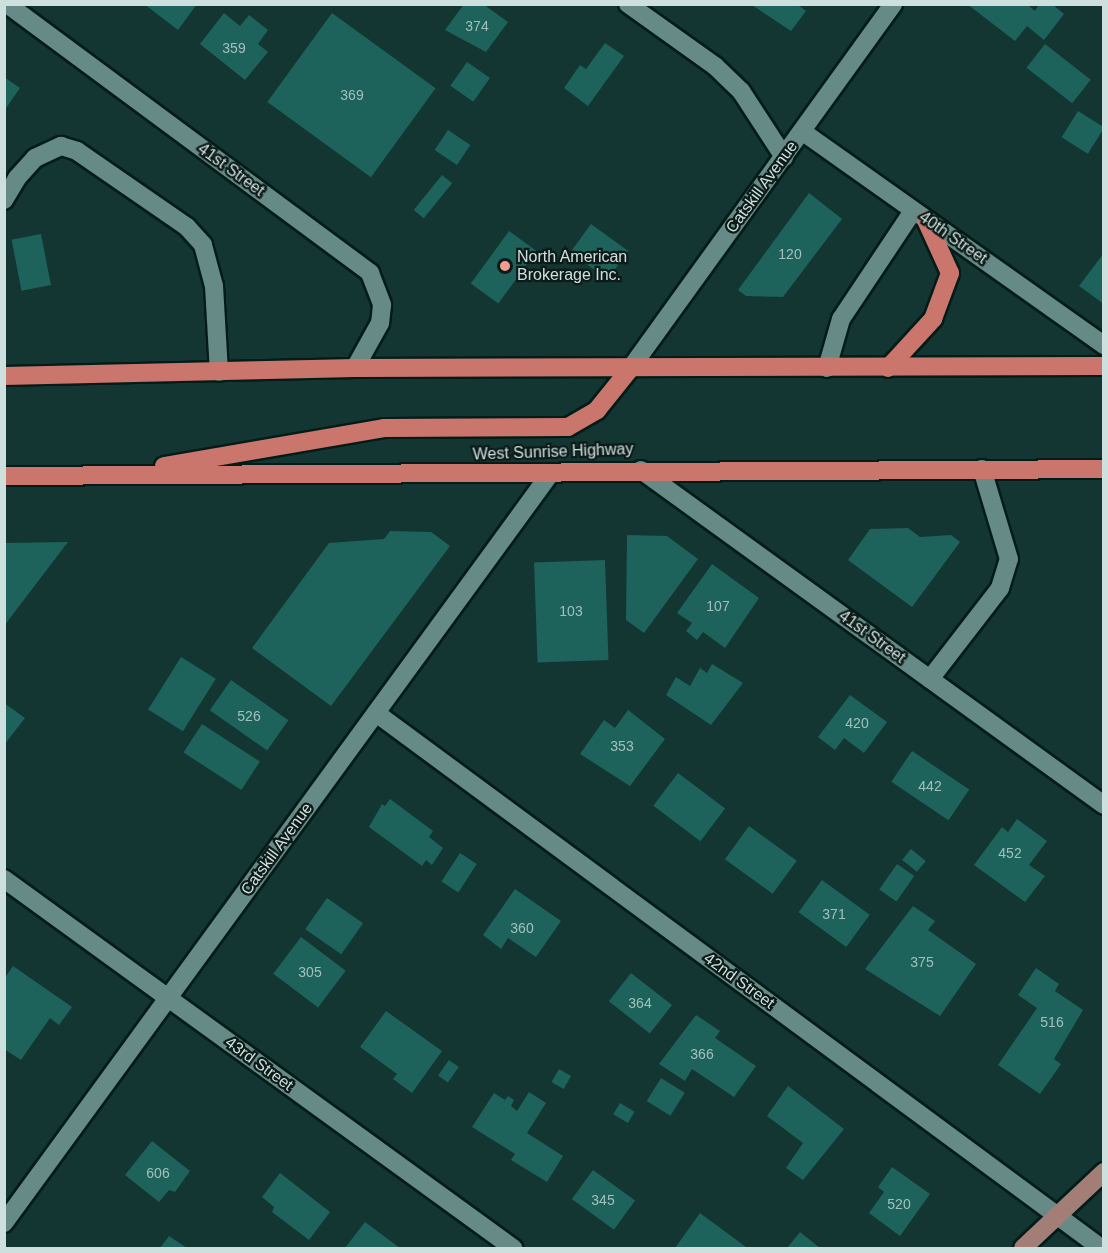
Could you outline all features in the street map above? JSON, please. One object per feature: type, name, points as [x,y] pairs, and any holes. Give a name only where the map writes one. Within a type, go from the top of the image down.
[{"type":"highway","points":[[888,368],[933,320],[950,273],[920,215]]},
{"type":"highway","points":[[4,376],[355,368],[1104,366]]},
{"type":"highway","points":[[112,474],[384,428],[568,427],[597,410],[630,369]]},
{"type":"highway","name":"West Sunrise Highway","points":[[4,476],[550,474],[641,470],[1104,469]]},
{"type":"main road","points":[[1023,1248],[1104,1172]]},
{"type":"street","name":"41st Street","points":[[7,4],[370,273],[382,305],[380,323],[355,368]]},
{"type":"street","points":[[628,4],[715,66],[741,91],[784,158]]},
{"type":"street","name":"Catskill Avenue","points":[[630,369],[893,4]]},
{"type":"street","name":"40th Street","points":[[802,132],[1104,345]]},
{"type":"street","points":[[4,200],[17,178],[35,158],[61,146],[77,151],[187,227],[203,245],[214,285],[219,372]]},
{"type":"street","points":[[827,368],[841,319],[920,215]]},
{"type":"street","points":[[930,679],[1000,588],[1010,559],[982,469]]},
{"type":"street","name":"41st Street","points":[[641,470],[1104,805]]},
{"type":"street","name":"Catskill Avenue","points":[[4,1223],[550,474]]},
{"type":"street","name":"42nd Street","points":[[376,713],[1101,1248]]},
{"type":"street","name":"43rd Street","points":[[4,879],[513,1248]]},
{"type":"building","points":[[144,4],[197,4],[178,30]]},
{"type":"building","points":[[464,4],[483,4],[508,22],[486,52],[445,30]]},
{"type":"building","points":[[967,4],[1027,4],[1035,11],[1039,4],[1052,4],[1064,14],[1044,40],[1027,26],[1015,41]]},
{"type":"building","points":[[752,5],[798,5],[806,11],[791,31]]},
{"type":"building","points":[[224,13],[240,26],[249,15],[268,30],[258,44],[268,52],[245,80],[200,44]]},
{"type":"building","points":[[332,13],[436,88],[371,177],[267,102]]},
{"type":"building","points":[[605,43],[624,56],[588,106],[564,88],[580,65],[586,69]]},
{"type":"building","points":[[1045,44],[1091,80],[1072,103],[1027,68]]},
{"type":"building","points":[[467,62],[490,78],[473,102],[450,86]]},
{"type":"building","points":[[4,77],[20,88],[4,111]]},
{"type":"building","points":[[1078,111],[1104,127],[1088,154],[1062,137]]},
{"type":"building","points":[[448,130],[470,145],[457,165],[435,150]]},
{"type":"building","points":[[442,175],[452,183],[424,218],[414,210]]},
{"type":"building","points":[[809,193],[842,219],[783,297],[746,296],[738,290]]},
{"type":"building","points":[[591,224],[628,251],[608,279],[570,252]]},
{"type":"building","points":[[509,231],[537,251],[498,304],[471,284]]},
{"type":"building","points":[[41,234],[51,285],[21,291],[12,240]]},
{"type":"building","points":[[1104,253],[1104,304],[1079,286]]},
{"type":"building","points":[[908,528],[920,537],[951,535],[960,542],[912,607],[848,560],[870,529]]},
{"type":"building","points":[[390,531],[431,532],[450,546],[331,706],[252,648],[329,543],[384,539]]},
{"type":"building","points":[[627,535],[667,536],[698,559],[644,633],[626,620]]},
{"type":"building","points":[[68,542],[4,626],[4,543]]},
{"type":"building","points":[[605,560],[608,660],[538,662],[534,562]]},
{"type":"building","points":[[712,564],[759,598],[725,648],[703,632],[697,640],[686,631],[692,623],[677,613]]},
{"type":"building","points":[[181,657],[216,679],[183,731],[148,710]]},
{"type":"building","points":[[712,664],[743,683],[711,725],[666,695],[676,677],[690,686],[700,668],[707,673]]},
{"type":"building","points":[[231,680],[288,720],[267,750],[210,710]]},
{"type":"building","points":[[850,695],[887,722],[864,753],[844,738],[835,750],[818,737]]},
{"type":"building","points":[[4,703],[25,718],[4,745]]},
{"type":"building","points":[[628,710],[665,739],[630,786],[580,754],[604,720],[615,728]]},
{"type":"building","points":[[202,724],[260,762],[241,790],[183,753]]},
{"type":"building","points":[[912,751],[969,790],[949,820],[891,782]]},
{"type":"building","points":[[678,773],[725,809],[700,841],[653,806]]},
{"type":"building","points":[[390,799],[433,831],[429,837],[443,848],[432,865],[426,860],[422,866],[369,827],[382,804],[385,806]]},
{"type":"building","points":[[1017,819],[1047,841],[1029,865],[1045,876],[1025,902],[974,865],[1002,827],[1008,832]]},
{"type":"building","points":[[749,826],[797,861],[773,894],[725,859]]},
{"type":"building","points":[[911,849],[926,861],[917,872],[902,860]]},
{"type":"building","points":[[460,853],[477,864],[458,892],[441,882]]},
{"type":"building","points":[[897,864],[914,876],[896,901],[879,889]]},
{"type":"building","points":[[822,880],[870,915],[846,947],[798,912]]},
{"type":"building","points":[[515,889],[561,921],[536,957],[508,938],[501,949],[483,935]]},
{"type":"building","points":[[327,898],[363,923],[341,954],[305,929]]},
{"type":"building","points":[[913,906],[935,921],[928,930],[976,964],[940,1016],[865,969]]},
{"type":"building","points":[[301,937],[346,971],[318,1007],[273,974]]},
{"type":"building","points":[[13,966],[72,1007],[59,1025],[50,1018],[21,1060],[4,1049],[4,979]]},
{"type":"building","points":[[1036,968],[1059,984],[1055,991],[1083,1010],[1054,1059],[1061,1064],[1040,1094],[998,1065],[1037,1008],[1018,995]]},
{"type":"building","points":[[631,973],[672,1005],[650,1033],[609,1001]]},
{"type":"building","points":[[386,1011],[442,1051],[412,1093],[393,1079],[397,1074],[360,1047]]},
{"type":"building","points":[[696,1015],[720,1031],[715,1038],[756,1066],[734,1097],[692,1069],[685,1081],[659,1064]]},
{"type":"building","points":[[449,1060],[459,1067],[448,1082],[438,1076]]},
{"type":"building","points":[[559,1069],[571,1076],[564,1089],[552,1082]]},
{"type":"building","points":[[661,1078],[685,1093],[670,1116],[647,1101]]},
{"type":"building","points":[[788,1086],[844,1129],[803,1180],[786,1168],[803,1143],[767,1116]]},
{"type":"building","points":[[529,1092],[546,1103],[527,1133],[563,1156],[547,1182],[511,1160],[515,1154],[472,1127],[494,1093],[505,1100],[508,1096],[514,1100],[511,1106],[517,1111]]},
{"type":"building","points":[[620,1103],[635,1112],[628,1123],[613,1114]]},
{"type":"building","points":[[152,1141],[190,1171],[175,1192],[169,1190],[159,1202],[125,1175]]},
{"type":"building","points":[[892,1167],[930,1194],[900,1236],[869,1213],[884,1192],[878,1187]]},
{"type":"building","points":[[593,1170],[635,1201],[614,1230],[572,1199]]},
{"type":"building","points":[[280,1173],[330,1212],[309,1240],[272,1212],[274,1207],[262,1197]]},
{"type":"building","points":[[700,1213],[746,1247],[675,1248]]},
{"type":"building","points":[[365,1222],[400,1248],[345,1248]]},
{"type":"building","points":[[800,1232],[820,1248],[787,1248]]},
{"type":"building","points":[[169,1236],[187,1248],[160,1248]]},
{"type":"place","name":"North American Brokerage Inc.","points":[[505,266]]}]
